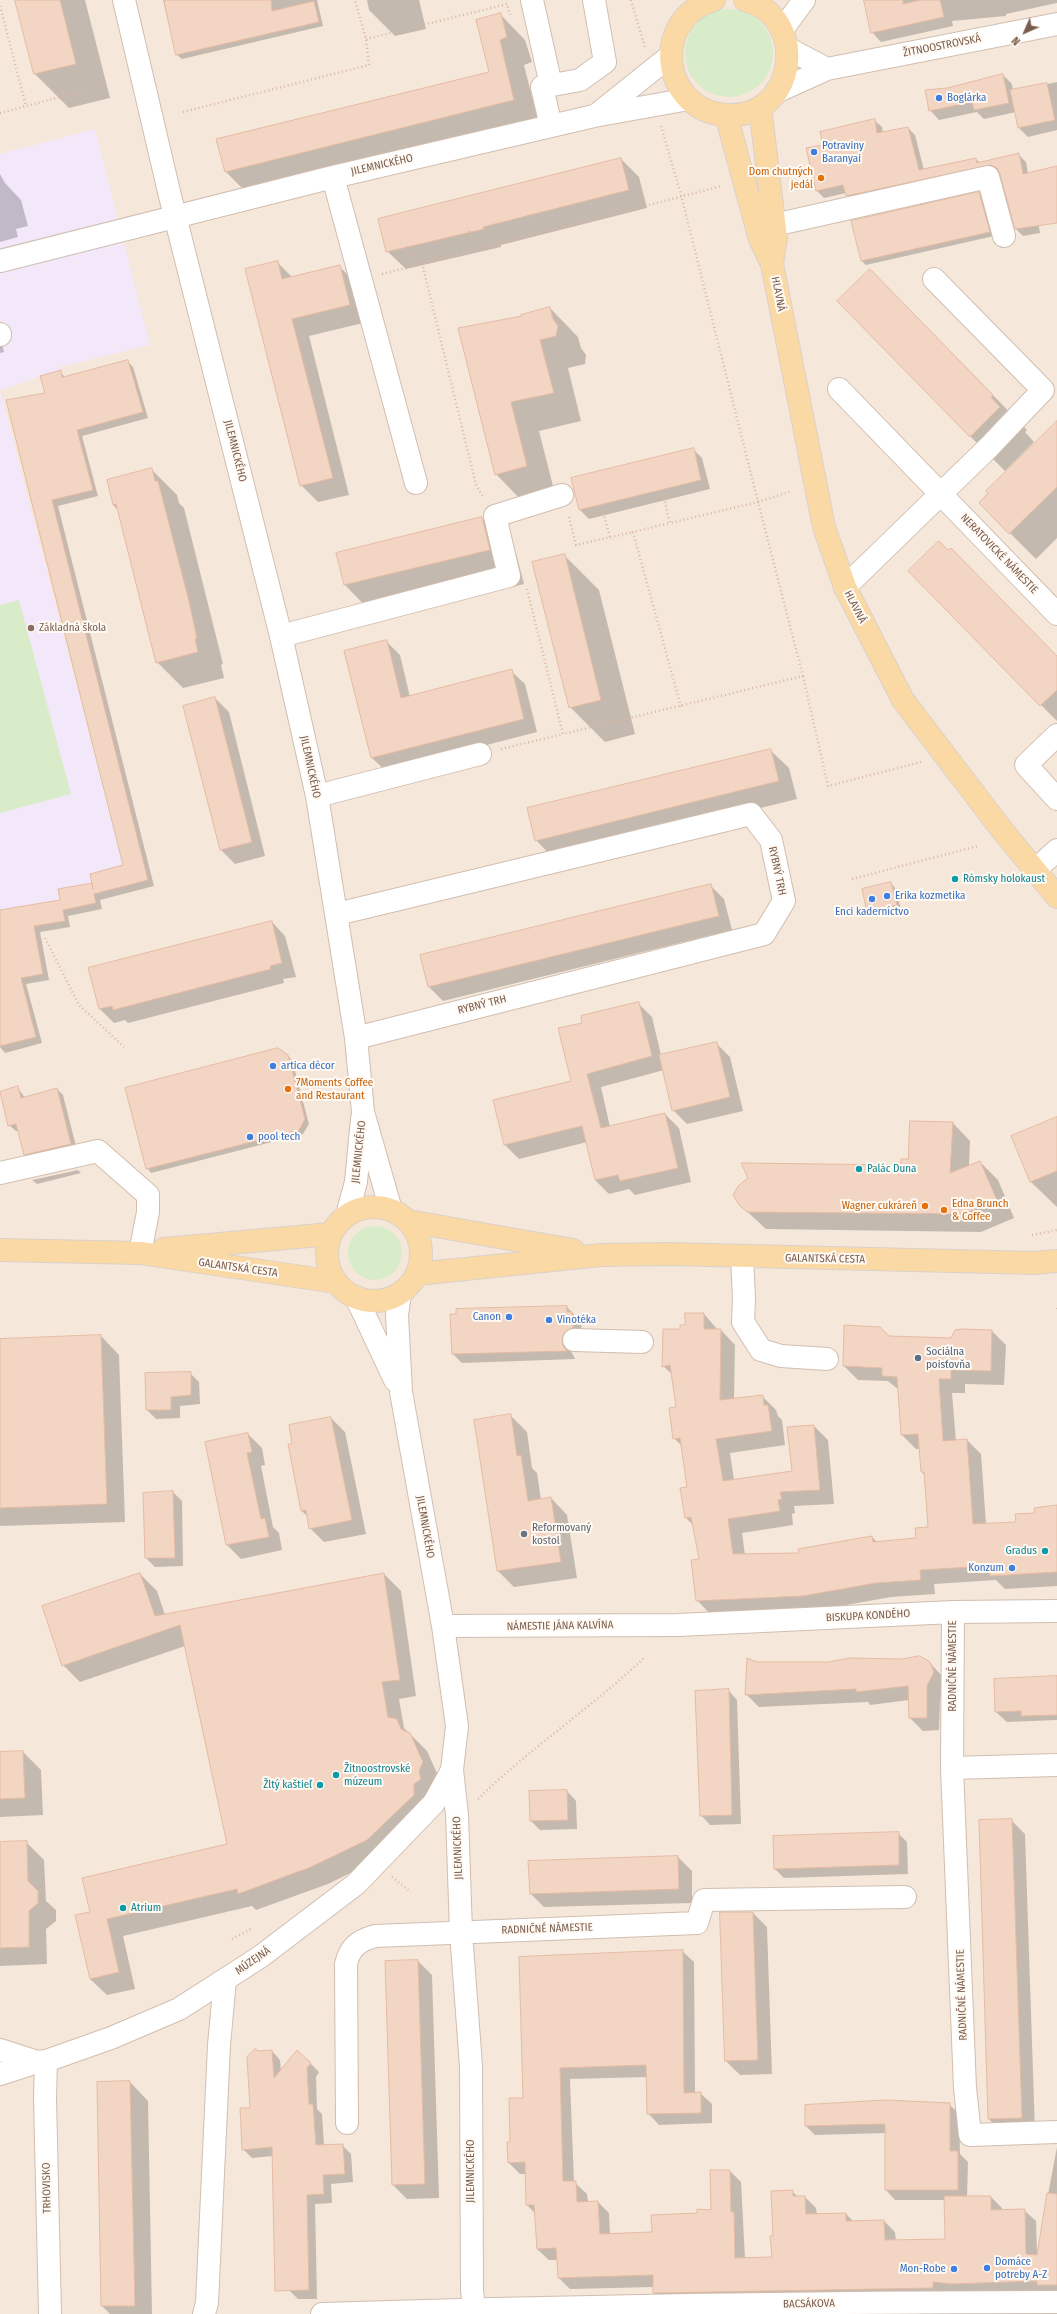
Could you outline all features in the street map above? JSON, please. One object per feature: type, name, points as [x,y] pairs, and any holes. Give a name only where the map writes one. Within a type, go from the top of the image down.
[{"type":"main road","points":[[714,0],[698,7],[684,20],[674,36],[670,56],[677,82],[689,99],[710,112],[726,115],[747,113],[760,107],[776,92],[786,71],[784,39],[772,17],[759,2]]},
{"type":"main road","name":"HLAVNÁ","points":[[760,107],[776,238],[772,264]]},
{"type":"main road","name":"HLAVNÁ","points":[[726,115],[760,239],[772,264],[824,527],[845,587],[903,700],[1034,871],[1057,897]]},
{"type":"main road","points":[[371,1207],[399,1216],[416,1232],[420,1245],[421,1258],[417,1274],[408,1287],[400,1294],[380,1301],[356,1298],[336,1282],[330,1271],[327,1259],[331,1234],[338,1223],[347,1215],[358,1209],[371,1207]]},
{"type":"main road","name":"GALANTSKÁ CESTA","points":[[399,1216],[601,1255]]},
{"type":"main road","name":"GALANTSKÁ CESTA","points":[[140,1253],[148,1250],[331,1234]]},
{"type":"main road","name":"GALANTSKÁ CESTA","points":[[0,1250],[140,1253],[336,1282]]},
{"type":"main road","name":"GALANTSKÁ CESTA","points":[[417,1274],[601,1255],[670,1254],[1054,1264]]},
{"type":"street","points":[[0,262],[175,215],[124,0]]},
{"type":"street","points":[[532,0],[551,85]]},
{"type":"street","points":[[551,126],[542,87],[580,80],[605,62],[594,0]]},
{"type":"street","points":[[804,0],[784,39],[827,69]]},
{"type":"street","name":"ŽITNOOSTROVSKÁ","points":[[776,92],[827,69],[1057,24]]},
{"type":"street","name":"JILEMNICKÉHO","points":[[594,116],[670,56]]},
{"type":"street","name":"JILEMNICKÉHO","points":[[347,1215],[356,1182],[363,1112],[356,1038],[317,796],[281,636],[175,215],[594,116],[689,99]]},
{"type":"street","points":[[333,177],[416,483]]},
{"type":"street","points":[[774,225],[988,177],[1004,236]]},
{"type":"street","points":[[845,587],[1043,390],[934,279]]},
{"type":"street","name":"NERATOVICKÉ NÁMESTIE","points":[[839,389],[1057,614]]},
{"type":"street","points":[[281,636],[509,576],[495,516],[562,494]]},
{"type":"street","points":[[1057,735],[1026,765],[1057,799]]},
{"type":"street","points":[[317,796],[480,754]]},
{"type":"street","name":"RYBNÝ TRH","points":[[337,914],[751,814],[771,840],[784,901],[764,934],[356,1038]]},
{"type":"street","points":[[1034,871],[1057,850]]},
{"type":"street","name":"JILEMNICKÉHO","points":[[363,1112],[399,1216]]},
{"type":"street","points":[[0,1173],[98,1151],[148,1195],[148,1212],[140,1253]]},
{"type":"street","points":[[742,1256],[744,1299],[743,1322],[760,1350],[781,1356],[827,1359]]},
{"type":"street","name":"JILEMNICKÉHO","points":[[400,1294],[398,1315],[401,1392],[442,1626],[456,1726],[452,1770],[457,1815],[470,2066],[472,2290],[474,2309]]},
{"type":"street","name":"JILEMNICKÉHO","points":[[356,1298],[377,1339],[401,1392]]},
{"type":"street","points":[[574,1340],[642,1342]]},
{"type":"street","name":"BISKUPA KONDÉHO","points":[[678,1625],[953,1612],[1057,1611]]},
{"type":"street","name":"RADNIČNÉ NÁMESTIE","points":[[953,1612],[952,1768],[965,2088],[970,2135],[1057,2132]]},
{"type":"street","name":"NÁMESTIE JÁNA KALVÍNA","points":[[442,1626],[678,1625]]},
{"type":"street","points":[[952,1768],[1057,1765]]},
{"type":"street","name":"MÚZEJNÁ","points":[[0,2074],[42,2062],[111,2038],[179,2009],[225,1980],[305,1924],[356,1884],[434,1803],[452,1770]]},
{"type":"street","name":"RADNIČNÉ NÁMESTIE","points":[[347,2123],[346,1964],[349,1952],[357,1943],[375,1936],[697,1923],[704,1900],[905,1897]]},
{"type":"street","points":[[204,2314],[207,2303],[219,2046],[225,1980]]},
{"type":"street","points":[[0,2050],[42,2062]]},
{"type":"street","name":"TRHOVISKO","points":[[42,2062],[45,2098],[50,2314]]},
{"type":"street","name":"BACSÁKOVA","points":[[322,2314],[474,2309],[924,2302],[1057,2302]]},
{"type":"path","points":[[183,112],[369,64],[366,39],[355,0]]},
{"type":"path","points":[[631,0],[646,50]]},
{"type":"path","points":[[366,39],[507,4],[511,19]]},
{"type":"path","points":[[0,6],[26,106]]},
{"type":"path","points":[[0,113],[105,85]]},
{"type":"path","points":[[661,124],[681,195],[802,676],[828,786],[922,762]]},
{"type":"path","points":[[361,279],[681,195],[725,185]]},
{"type":"path","points":[[590,200],[594,218]]},
{"type":"path","points":[[529,216],[534,234]]},
{"type":"path","points":[[469,231],[473,250]]},
{"type":"path","points":[[407,246],[413,266]]},
{"type":"path","points":[[422,263],[476,485],[495,516]]},
{"type":"path","points":[[662,490],[670,523]]},
{"type":"path","points":[[562,494],[576,545],[758,502],[792,491]]},
{"type":"path","points":[[601,505],[610,537]]},
{"type":"path","points":[[633,532],[681,706]]},
{"type":"path","points":[[509,576],[523,572],[563,734]]},
{"type":"path","points":[[480,754],[802,676]]},
{"type":"path","points":[[852,879],[978,846]]},
{"type":"path","points":[[45,938],[79,1005],[124,1047]]},
{"type":"path","points":[[1032,1235],[1057,1230]]},
{"type":"path","points":[[474,1802],[552,1734],[618,1684],[644,1658]]},
{"type":"path","points":[[387,1874],[411,1892]]},
{"type":"path","points":[[232,1939],[251,1929]]},
{"type":"shaded area","points":[[0,0],[1057,0],[1057,2314],[0,2314]]},
{"type":"shaded area","points":[[95,129],[150,345],[60,367],[61,370],[0,390],[0,154]]},
{"type":"shaded area","points":[[0,390],[123,865],[91,874],[92,883],[60,900],[0,911]]},
{"type":"green space","points":[[729,9],[746,13],[760,22],[769,36],[773,53],[769,70],[760,84],[746,93],[729,97],[712,93],[698,84],[689,70],[685,53],[689,36],[698,22],[712,13]]},
{"type":"green space","points":[[19,600],[71,794],[0,813],[0,605]]},
{"type":"green space","points":[[370,1226],[380,1226],[390,1230],[398,1238],[402,1248],[402,1258],[398,1268],[390,1276],[380,1280],[370,1280],[360,1276],[352,1268],[348,1258],[348,1248],[352,1238],[360,1230]]},
{"type":"building","points":[[15,0],[60,0],[76,64],[34,74]]},
{"type":"building","points":[[164,0],[271,0],[272,11],[314,1],[319,22],[176,55]]},
{"type":"building","points":[[864,0],[903,0],[903,4],[921,0],[940,0],[944,17],[871,33]]},
{"type":"building","points":[[501,13],[507,37],[500,40],[514,100],[225,172],[216,139],[489,72],[476,20]]},
{"type":"building","points":[[1003,74],[1009,103],[974,110],[972,102],[929,111],[925,90],[947,88]]},
{"type":"building","points":[[1047,83],[1055,120],[1018,128],[1010,90]]},
{"type":"building","points":[[875,119],[877,133],[908,127],[919,170],[976,158],[977,163],[1019,153],[1023,174],[1057,166],[1057,223],[1015,229],[1000,174],[997,168],[991,165],[846,196],[843,185],[816,191],[806,148],[823,145],[820,132]]},
{"type":"building","points":[[621,158],[629,190],[483,227],[484,229],[386,252],[378,219]]},
{"type":"building","points":[[979,192],[990,232],[861,261],[851,221]]},
{"type":"building","points":[[278,261],[282,279],[340,265],[350,305],[292,319],[333,478],[300,486],[245,269]]},
{"type":"building","points":[[870,269],[993,395],[991,397],[1000,407],[970,437],[837,301]]},
{"type":"building","points":[[550,307],[553,319],[558,326],[556,336],[540,340],[554,393],[511,402],[527,466],[495,475],[458,328],[522,316],[521,315]]},
{"type":"building","points":[[128,360],[143,412],[77,430],[93,490],[52,500],[148,880],[94,894],[96,903],[63,910],[65,921],[34,926],[43,974],[21,978],[36,1037],[0,1046],[0,910],[60,900],[58,889],[92,883],[90,874],[123,865],[6,400],[45,393],[40,376],[61,370],[62,377]]},
{"type":"building","points":[[1057,421],[1057,487],[1009,534],[979,503],[988,493],[986,491]]},
{"type":"building","points":[[694,448],[701,480],[579,510],[571,478]]},
{"type":"building","points":[[152,468],[155,481],[158,481],[188,597],[197,638],[195,639],[198,652],[156,663],[116,504],[113,505],[107,480]]},
{"type":"building","points":[[482,517],[490,550],[344,585],[336,553]]},
{"type":"building","points":[[939,541],[948,550],[951,548],[1057,656],[1057,690],[1040,706],[908,571]]},
{"type":"building","points":[[565,554],[601,700],[569,708],[532,562]]},
{"type":"building","points":[[387,640],[401,698],[512,669],[524,719],[371,758],[344,651]]},
{"type":"building","points":[[215,697],[252,842],[220,850],[183,706]]},
{"type":"building","points":[[771,749],[779,781],[535,841],[527,808]]},
{"type":"building","points":[[891,882],[897,905],[867,912],[862,889]]},
{"type":"building","points":[[711,884],[719,916],[428,987],[420,955]]},
{"type":"building","points":[[272,921],[282,963],[270,966],[271,969],[113,1010],[112,1006],[99,1009],[88,968]]},
{"type":"building","points":[[639,1002],[652,1056],[587,1074],[601,1128],[665,1113],[678,1168],[620,1181],[618,1175],[595,1180],[582,1126],[504,1145],[493,1100],[571,1081],[558,1028],[582,1023],[581,1016]]},
{"type":"building","points":[[717,1042],[730,1097],[672,1111],[659,1055]]},
{"type":"building","points":[[278,1048],[288,1055],[305,1119],[299,1130],[146,1169],[125,1088]]},
{"type":"building","points":[[18,1086],[21,1098],[57,1088],[71,1144],[24,1155],[16,1124],[8,1126],[0,1092]]},
{"type":"building","points":[[1057,1117],[1057,1171],[1030,1182],[1011,1136]]},
{"type":"building","name":"Palác Duna","points":[[910,1121],[953,1122],[950,1173],[980,1161],[997,1200],[963,1214],[747,1212],[739,1205],[733,1195],[739,1185],[748,1178],[741,1163],[901,1165],[901,1159],[908,1159]]},
{"type":"building","points":[[567,1306],[567,1312],[572,1312],[573,1328],[564,1333],[562,1339],[563,1346],[567,1351],[452,1354],[450,1314],[456,1314],[456,1309]]},
{"type":"building","points":[[685,1313],[704,1313],[704,1329],[721,1329],[720,1400],[763,1395],[764,1405],[768,1405],[772,1431],[716,1439],[723,1481],[792,1471],[787,1427],[814,1425],[820,1490],[780,1492],[782,1499],[778,1500],[780,1511],[728,1519],[733,1554],[799,1553],[798,1549],[872,1536],[873,1542],[916,1538],[915,1528],[928,1527],[924,1472],[921,1472],[918,1434],[901,1435],[897,1377],[882,1376],[882,1368],[843,1366],[844,1325],[880,1327],[889,1336],[951,1338],[955,1330],[992,1330],[991,1371],[951,1370],[951,1379],[939,1379],[943,1441],[967,1439],[973,1524],[1016,1522],[1015,1514],[1035,1513],[1034,1508],[1057,1505],[1057,1572],[990,1576],[989,1566],[920,1570],[921,1580],[876,1583],[803,1596],[696,1601],[691,1560],[699,1559],[691,1517],[685,1518],[680,1488],[687,1487],[680,1438],[673,1439],[669,1408],[676,1407],[670,1365],[662,1367],[663,1329],[680,1329],[680,1325],[685,1325]]},
{"type":"building","points":[[101,1335],[107,1504],[0,1508],[0,1339]]},
{"type":"building","points":[[191,1372],[191,1395],[171,1397],[171,1410],[146,1410],[145,1373]]},
{"type":"building","points":[[511,1414],[517,1456],[521,1455],[528,1501],[551,1497],[561,1562],[497,1571],[474,1420]]},
{"type":"building","points":[[331,1417],[352,1520],[309,1529],[306,1510],[301,1511],[288,1444],[292,1444],[289,1425]]},
{"type":"building","points":[[248,1433],[252,1452],[247,1453],[261,1519],[265,1518],[269,1537],[226,1545],[205,1442]]},
{"type":"building","points":[[173,1491],[175,1558],[145,1558],[143,1493]]},
{"type":"building","points":[[140,1573],[155,1616],[384,1573],[400,1680],[382,1682],[388,1717],[397,1719],[401,1729],[410,1733],[423,1762],[419,1771],[421,1779],[414,1784],[414,1795],[367,1840],[311,1867],[238,1894],[237,1889],[107,1919],[119,1972],[90,1979],[75,1915],[90,1912],[82,1878],[227,1844],[180,1625],[62,1666],[42,1606]]},
{"type":"building","points":[[920,1656],[930,1662],[934,1672],[927,1686],[927,1718],[909,1718],[908,1686],[856,1692],[856,1689],[745,1695],[747,1658],[757,1662],[828,1662],[850,1658],[901,1659]]},
{"type":"building","points":[[1057,1676],[1057,1715],[1021,1716],[1021,1711],[995,1712],[994,1679]]},
{"type":"building","points":[[729,1689],[732,1815],[700,1816],[695,1691]]},
{"type":"building","points":[[23,1751],[25,1798],[0,1799],[0,1752]]},
{"type":"building","points":[[567,1790],[568,1820],[530,1821],[529,1791]]},
{"type":"building","points":[[1012,1819],[1022,2118],[988,2119],[979,1820]]},
{"type":"building","points":[[899,1832],[899,1865],[774,1869],[773,1836]]},
{"type":"building","points":[[27,1841],[28,1881],[38,1891],[38,1903],[29,1911],[29,1947],[0,1948],[0,1842]]},
{"type":"building","points":[[678,1856],[679,1889],[530,1894],[528,1861]]},
{"type":"building","points":[[720,1912],[753,1912],[758,2060],[725,2061]]},
{"type":"building","points":[[683,1950],[684,2093],[701,2092],[701,2113],[647,2114],[646,2065],[560,2068],[563,2181],[576,2181],[577,2202],[598,2201],[600,2234],[652,2232],[651,2215],[697,2213],[697,2209],[711,2210],[710,2170],[730,2170],[731,2212],[734,2212],[735,2258],[772,2257],[770,2236],[773,2236],[771,2191],[793,2190],[793,2196],[805,2196],[806,2214],[846,2213],[846,2221],[884,2220],[885,2240],[945,2239],[944,2196],[991,2196],[991,2210],[1025,2209],[1026,2254],[1037,2255],[1047,2193],[1057,2194],[1057,2285],[1037,2285],[1037,2281],[952,2284],[933,2282],[933,2288],[653,2293],[653,2275],[558,2278],[556,2248],[537,2249],[534,2205],[526,2205],[525,2162],[508,2163],[507,2142],[510,2142],[509,2098],[523,2098],[519,1957]]},
{"type":"building","points":[[418,1960],[425,2184],[392,2185],[385,1961]]},
{"type":"building","points":[[255,2049],[259,2051],[272,2050],[274,2078],[297,2050],[311,2063],[307,2068],[309,2104],[313,2104],[316,2145],[343,2144],[345,2174],[323,2175],[324,2194],[307,2195],[309,2290],[275,2291],[272,2147],[242,2150],[240,2108],[250,2108],[247,2057]]},
{"type":"building","points":[[130,2081],[135,2306],[101,2306],[97,2082]]},
{"type":"building","points":[[886,2100],[950,2103],[950,2151],[958,2151],[958,2190],[885,2190],[885,2124],[805,2126],[805,2105]]},
{"type":"place","name":"Boglárka","points":[[939,98]]},
{"type":"place","name":"Potraviny Baranyai","points":[[814,152]]},
{"type":"place","name":"Dom chutných jedál","points":[[821,178]]},
{"type":"place","name":"Základná škola","points":[[31,628]]},
{"type":"place","name":"Rómsky holokaust","points":[[955,879]]},
{"type":"place","name":"Erika kozmetika","points":[[887,896]]},
{"type":"place","name":"Enci kaderníctvo","points":[[872,899]]},
{"type":"place","name":"artica dècor","points":[[273,1066]]},
{"type":"place","name":"7Moments Coffee and Restaurant","points":[[288,1089]]},
{"type":"place","name":"pool tech","points":[[250,1137]]},
{"type":"place","name":"Palác Duna","points":[[859,1169]]},
{"type":"place","name":"Wagner cukráreň","points":[[925,1206]]},
{"type":"place","name":"Edna Brunch & Coffee","points":[[944,1210]]},
{"type":"place","name":"Canon","points":[[509,1317]]},
{"type":"place","name":"Vinotéka","points":[[549,1320]]},
{"type":"place","name":"Sociálna poisťovňa","points":[[918,1358]]},
{"type":"place","name":"Reformovaný kostol","points":[[524,1534]]},
{"type":"place","name":"Gradus","points":[[1045,1551]]},
{"type":"place","name":"Konzum","points":[[1012,1568]]},
{"type":"place","name":"Žitnoostrovské múzeum","points":[[336,1775]]},
{"type":"place","name":"Žltý kaštieľ","points":[[320,1785]]},
{"type":"place","name":"Atrium","points":[[123,1908]]},
{"type":"place","name":"Domáce potreby A-Z","points":[[987,2268]]},
{"type":"place","name":"Mon-Robe","points":[[954,2269]]}]
